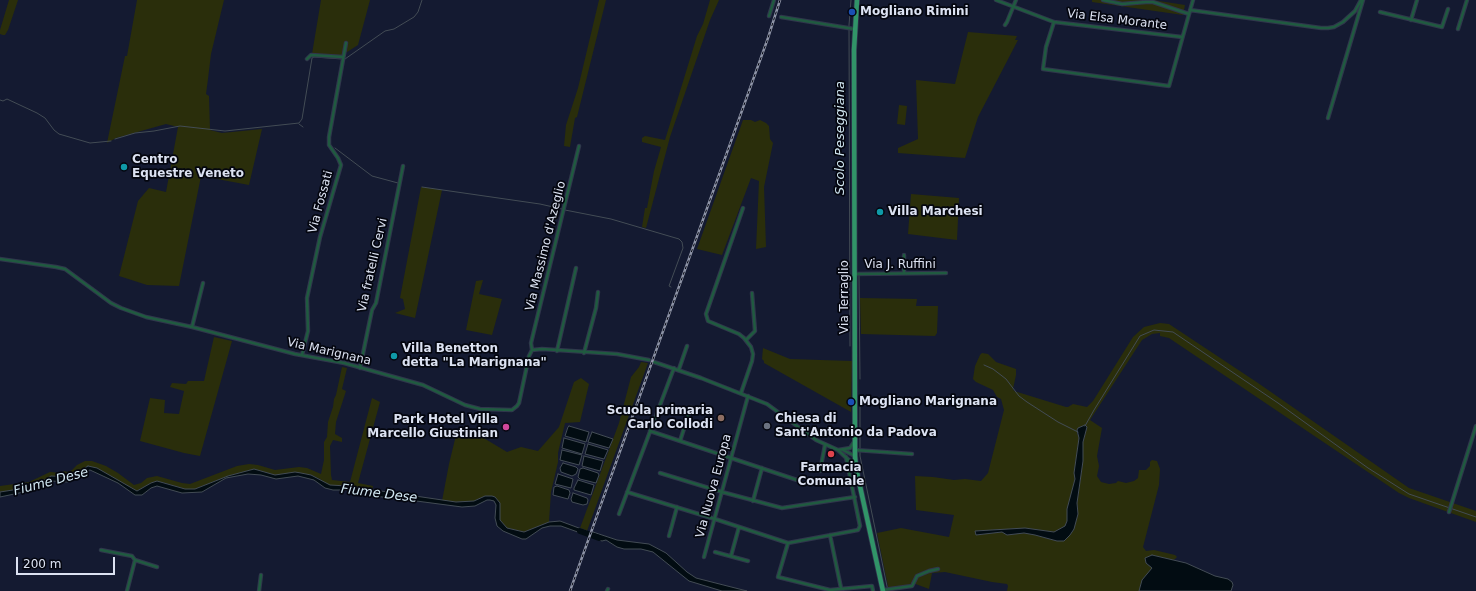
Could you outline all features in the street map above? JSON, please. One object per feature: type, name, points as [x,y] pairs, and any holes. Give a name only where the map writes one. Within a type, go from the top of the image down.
[{"type":"main road","name":"Via Terraglio","points":[[857,0],[853,29],[855,440],[858,450],[856,456],[856,468],[885,590]]},
{"type":"street","points":[[769,16],[774,0]]},
{"type":"street","name":"Via Elsa Morante","points":[[996,0],[1054,22],[1182,37]]},
{"type":"street","points":[[1005,25],[1016,0]]},
{"type":"street","points":[[1103,0],[1122,4],[1153,2],[1189,12],[1321,28],[1334,27],[1343,22],[1355,11],[1362,0]]},
{"type":"street","points":[[1054,22],[1046,47],[1043,69],[1169,86],[1193,0]]},
{"type":"street","points":[[1328,118],[1362,0]]},
{"type":"street","points":[[1411,20],[1417,0]]},
{"type":"street","points":[[1458,29],[1467,0]]},
{"type":"street","points":[[1380,12],[1442,27],[1448,9]]},
{"type":"street","points":[[781,17],[853,29]]},
{"type":"street","name":"Via Fossati","points":[[302,355],[308,331],[307,298],[320,237],[341,165],[329,145],[329,137],[346,43]]},
{"type":"street","points":[[307,59],[311,55],[343,58]]},
{"type":"street","name":"Via Massimo d'Azeglio","points":[[532,350],[530,343],[579,146]]},
{"type":"street","name":"Via fratelli Cervi","points":[[360,368],[372,310],[376,303],[403,166]]},
{"type":"street","points":[[741,393],[752,361],[753,354],[751,347],[744,338],[731,330],[708,321],[706,314],[743,208]]},
{"type":"street","points":[[904,255],[904,273]]},
{"type":"street","name":"Via Marignana","points":[[0,259],[65,269],[104,298],[121,308],[146,317],[302,355],[327,359],[423,385],[465,405],[480,409],[512,410],[515,408],[519,403],[529,356],[532,350]]},
{"type":"street","points":[[557,351],[576,268]]},
{"type":"street","name":"Via J. Ruffini","points":[[855,274],[946,273]]},
{"type":"street","points":[[192,327],[203,283]]},
{"type":"street","points":[[584,353],[596,308],[598,292]]},
{"type":"street","points":[[746,340],[755,332],[752,293]]},
{"type":"street","points":[[679,369],[687,346]]},
{"type":"street","points":[[532,350],[542,349],[624,355],[648,360]]},
{"type":"street","points":[[654,362],[674,369],[679,369],[767,404],[816,440],[856,456]]},
{"type":"street","points":[[619,514],[674,369]]},
{"type":"street","name":"Via Nuova Europa","points":[[704,557],[748,396]]},
{"type":"street","points":[[680,441],[691,407]]},
{"type":"street","points":[[1449,512],[1476,426]]},
{"type":"street","points":[[650,431],[797,480]]},
{"type":"street","points":[[840,450],[850,448],[855,440]]},
{"type":"street","points":[[820,471],[826,444]]},
{"type":"street","points":[[840,450],[856,468]]},
{"type":"street","points":[[858,450],[912,454]]},
{"type":"street","points":[[846,457],[852,458],[856,456]]},
{"type":"street","points":[[627,492],[788,543],[858,530],[860,526],[846,457]]},
{"type":"street","points":[[753,501],[762,468]]},
{"type":"street","points":[[660,472],[722,492],[776,507],[788,508],[855,497]]},
{"type":"street","points":[[669,536],[677,507]]},
{"type":"street","points":[[731,556],[739,527]]},
{"type":"street","points":[[830,535],[841,588]]},
{"type":"street","points":[[788,543],[778,577],[830,590],[872,586],[873,591]]},
{"type":"street","points":[[101,550],[132,556],[135,560],[157,567]]},
{"type":"street","points":[[715,552],[748,561]]},
{"type":"street","points":[[127,591],[135,560]]},
{"type":"street","points":[[885,590],[912,586],[917,576],[929,571],[938,570]]},
{"type":"street","points":[[259,591],[261,575]]},
{"type":"green space","points":[[9,0],[18,0],[8,30],[5,35],[3,35],[0,34],[0,30]]},
{"type":"green space","points":[[137,0],[224,0],[211,54],[206,94],[209,96],[210,130],[222,133],[262,129],[249,185],[201,176],[179,286],[147,285],[119,276],[138,201],[149,188],[166,192],[178,127],[166,124],[116,138],[107,143],[125,56],[127,56]]},
{"type":"green space","points":[[321,0],[370,0],[358,45],[344,54],[343,57],[312,54]]},
{"type":"green space","points":[[599,0],[606,0],[577,117],[575,118],[570,147],[564,146],[566,125],[578,88]]},
{"type":"green space","points":[[710,0],[719,0],[710,20],[670,137],[646,228],[642,227],[645,208],[647,208],[654,171],[661,147],[642,142],[642,138],[645,136],[665,140],[697,36],[703,24]]},
{"type":"green space","points":[[1092,0],[1153,0],[1185,5],[1183,15],[1092,2]]},
{"type":"green space","points":[[968,32],[1017,36],[1015,40],[1018,40],[978,117],[965,158],[898,153],[898,148],[918,139],[916,80],[955,84]]},
{"type":"green space","points":[[899,105],[907,106],[905,125],[897,124]]},
{"type":"green space","points":[[743,120],[751,120],[755,122],[760,120],[766,123],[769,126],[770,139],[773,143],[764,187],[766,247],[756,249],[759,181],[751,178],[722,255],[697,249]]},
{"type":"green space","points":[[421,187],[442,190],[415,318],[395,313],[405,309],[403,299],[400,298]]},
{"type":"green space","points":[[911,194],[959,198],[957,240],[908,234]]},
{"type":"green space","points":[[483,280],[479,294],[502,299],[492,335],[466,330],[476,281]]},
{"type":"green space","points":[[860,298],[917,299],[916,306],[938,306],[937,333],[935,336],[861,334]]},
{"type":"green space","points":[[1160,323],[1169,324],[1258,383],[1409,488],[1476,511],[1476,522],[1399,493],[1169,338],[1160,336],[1160,333],[1152,334],[1142,340],[1090,420],[1102,428],[1097,456],[1099,466],[1097,476],[1101,482],[1109,484],[1116,483],[1118,481],[1126,483],[1134,481],[1138,478],[1139,470],[1146,470],[1150,466],[1150,462],[1152,460],[1157,461],[1160,469],[1159,485],[1143,547],[1146,551],[1154,550],[1175,555],[1177,557],[1175,559],[1173,560],[1152,555],[1146,563],[1152,568],[1142,580],[1139,591],[1007,591],[1007,584],[945,572],[932,573],[929,589],[913,583],[893,591],[889,591],[877,533],[901,528],[949,537],[954,515],[916,510],[915,476],[981,481],[988,473],[1004,410],[1001,399],[997,397],[993,390],[973,379],[975,366],[980,355],[982,353],[988,354],[996,362],[1016,369],[1014,391],[1066,407],[1073,404],[1087,407],[1093,401],[1133,337],[1144,327]],"holes":[[[1083,426],[1087,428],[1083,442],[1083,461],[1077,503],[1078,514],[1073,531],[1064,541],[1057,541],[1024,533],[1007,535],[1002,532],[976,535],[975,531],[1025,528],[1054,532],[1065,526],[1075,479],[1074,473],[1079,438],[1077,433],[1078,428]]]},
{"type":"green space","points":[[214,337],[232,341],[200,456],[140,441],[150,398],[165,400],[164,413],[179,414],[184,391],[170,387],[172,383],[186,384],[188,381],[204,381]]},
{"type":"green space","points":[[763,348],[790,359],[852,361],[851,412],[764,363],[762,359]]},
{"type":"green space","points":[[641,362],[648,363],[587,531],[580,528],[619,423],[631,377]]},
{"type":"green space","points":[[342,367],[347,368],[342,389],[346,391],[336,422],[335,434],[342,438],[342,442],[333,440],[330,446],[332,480],[350,482],[372,398],[380,402],[358,483],[373,486],[372,491],[327,485],[320,479],[311,475],[275,475],[254,469],[228,476],[195,489],[185,489],[162,482],[151,483],[137,491],[88,466],[71,477],[51,476],[32,487],[0,492],[0,486],[29,482],[50,472],[67,472],[85,461],[92,461],[106,466],[134,485],[141,483],[147,478],[157,476],[190,484],[237,466],[249,464],[275,470],[299,467],[307,468],[321,474],[324,460],[324,442],[327,437],[328,422]]},
{"type":"green space","points":[[581,378],[589,384],[580,422],[565,423],[551,492],[549,522],[524,532],[507,528],[500,520],[500,503],[485,496],[474,501],[442,501],[457,431],[477,434],[507,452],[521,447],[538,451],[559,427],[574,382]]},
{"type":"water","points":[[1085,425],[1087,427],[1083,442],[1083,461],[1077,503],[1078,514],[1074,529],[1070,535],[1064,541],[1057,541],[1024,533],[1007,535],[1002,532],[976,535],[975,531],[1025,528],[1054,532],[1065,526],[1067,521],[1067,509],[1075,479],[1074,473],[1079,438],[1077,430]]},
{"type":"water","points":[[569,426],[589,432],[586,442],[565,436]]},
{"type":"water","points":[[592,432],[613,439],[609,448],[588,442]]},
{"type":"water","points":[[564,438],[585,444],[582,454],[562,448]]},
{"type":"water","points":[[588,444],[608,450],[604,459],[585,454]]},
{"type":"water","points":[[562,450],[582,455],[579,465],[560,460]]},
{"type":"water","points":[[584,456],[603,461],[600,471],[582,466]]},
{"type":"water","points":[[563,463],[576,467],[578,469],[576,474],[572,476],[561,472],[560,468]]},
{"type":"water","points":[[88,466],[97,468],[137,491],[157,481],[185,489],[195,489],[228,476],[254,469],[275,475],[295,472],[311,475],[330,485],[347,486],[456,502],[474,501],[485,496],[492,496],[495,497],[500,503],[500,520],[507,528],[524,532],[549,522],[560,521],[587,531],[586,535],[561,526],[550,526],[542,528],[526,539],[522,539],[503,531],[497,526],[495,518],[496,505],[494,501],[487,500],[475,506],[462,507],[373,496],[349,490],[333,490],[325,488],[314,480],[298,476],[276,479],[261,475],[248,474],[226,478],[202,492],[182,493],[157,486],[151,488],[142,495],[135,495],[118,483],[90,470],[67,482],[52,481],[38,489],[0,497],[0,492],[32,487],[51,476],[71,477]]},
{"type":"water","points":[[583,468],[598,473],[599,475],[596,483],[580,479],[578,477],[580,469]]},
{"type":"water","points":[[558,474],[573,479],[571,488],[555,484]]},
{"type":"water","points":[[578,480],[594,485],[591,495],[574,490]]},
{"type":"water","points":[[557,486],[569,490],[570,493],[568,499],[553,495],[554,487]]},
{"type":"water","points":[[573,493],[587,498],[587,504],[583,505],[572,502],[571,499]]},
{"type":"water","points":[[593,532],[617,540],[649,544],[666,553],[696,578],[747,591],[722,591],[689,581],[653,552],[641,549],[624,549],[617,547],[606,540],[602,541],[591,537]]},
{"type":"water","points":[[1152,555],[1186,563],[1215,576],[1228,579],[1233,585],[1231,591],[1139,591],[1142,580],[1152,568],[1146,563],[1145,558]]},
{"type":"waterway","name":"Scolo Peseggiana","points":[[345,59],[385,31],[394,29],[414,17],[418,12],[422,0]]},
{"type":"waterway","name":"Scolo Peseggiana","points":[[850,346],[849,25],[851,0]]},
{"type":"waterway","name":"Scolo Peseggiana","points":[[115,139],[135,133],[180,126],[225,131],[299,123],[302,119],[312,58],[342,59]]},
{"type":"waterway","name":"Scolo Peseggiana","points":[[0,100],[3,101],[7,99],[37,113],[45,118],[59,134],[90,143],[111,141]]},
{"type":"waterway","name":"Scolo Peseggiana","points":[[299,124],[303,127]]},
{"type":"waterway","points":[[335,148],[372,176],[398,183]]},
{"type":"waterway","points":[[422,187],[540,204],[562,209]]},
{"type":"waterway","points":[[565,210],[611,219],[679,239],[682,242],[683,248],[669,286],[671,287]]},
{"type":"waterway","name":"Scolo Peseggiana","points":[[859,276],[860,379]]},
{"type":"waterway","points":[[1085,426],[1140,336],[1154,330],[1173,332],[1278,403],[1368,468],[1409,494],[1476,517]]},
{"type":"waterway","points":[[984,365],[993,369],[1006,379],[1019,396],[1027,402],[1058,422],[1078,432]]},
{"type":"waterway","name":"Scolo Peseggiana","points":[[860,404],[860,456],[888,591]]},
{"type":"waterway","name":"Fiume Dese","points":[[580,531],[599,538]]},
{"type":"railway","points":[[570,591],[768,38],[780,0]]},
{"type":"place","name":"Mogliano Rimini","points":[[852,12]]},
{"type":"place","name":"Centro Equestre Veneto","points":[[124,167]]},
{"type":"place","name":"Villa Marchesi","points":[[880,212]]},
{"type":"place","name":"Villa Benetton detta \"La Marignana\"","points":[[394,356]]},
{"type":"place","name":"Mogliano Marignana","points":[[851,402]]},
{"type":"place","name":"Scuola primaria Carlo Collodi","points":[[721,418]]},
{"type":"place","name":"Chiesa di Sant'Antonio da Padova","points":[[767,426]]},
{"type":"place","name":"Park Hotel Villa Marcello Giustinian","points":[[506,427]]},
{"type":"place","name":"Farmacia Comunale","points":[[831,454]]}]
